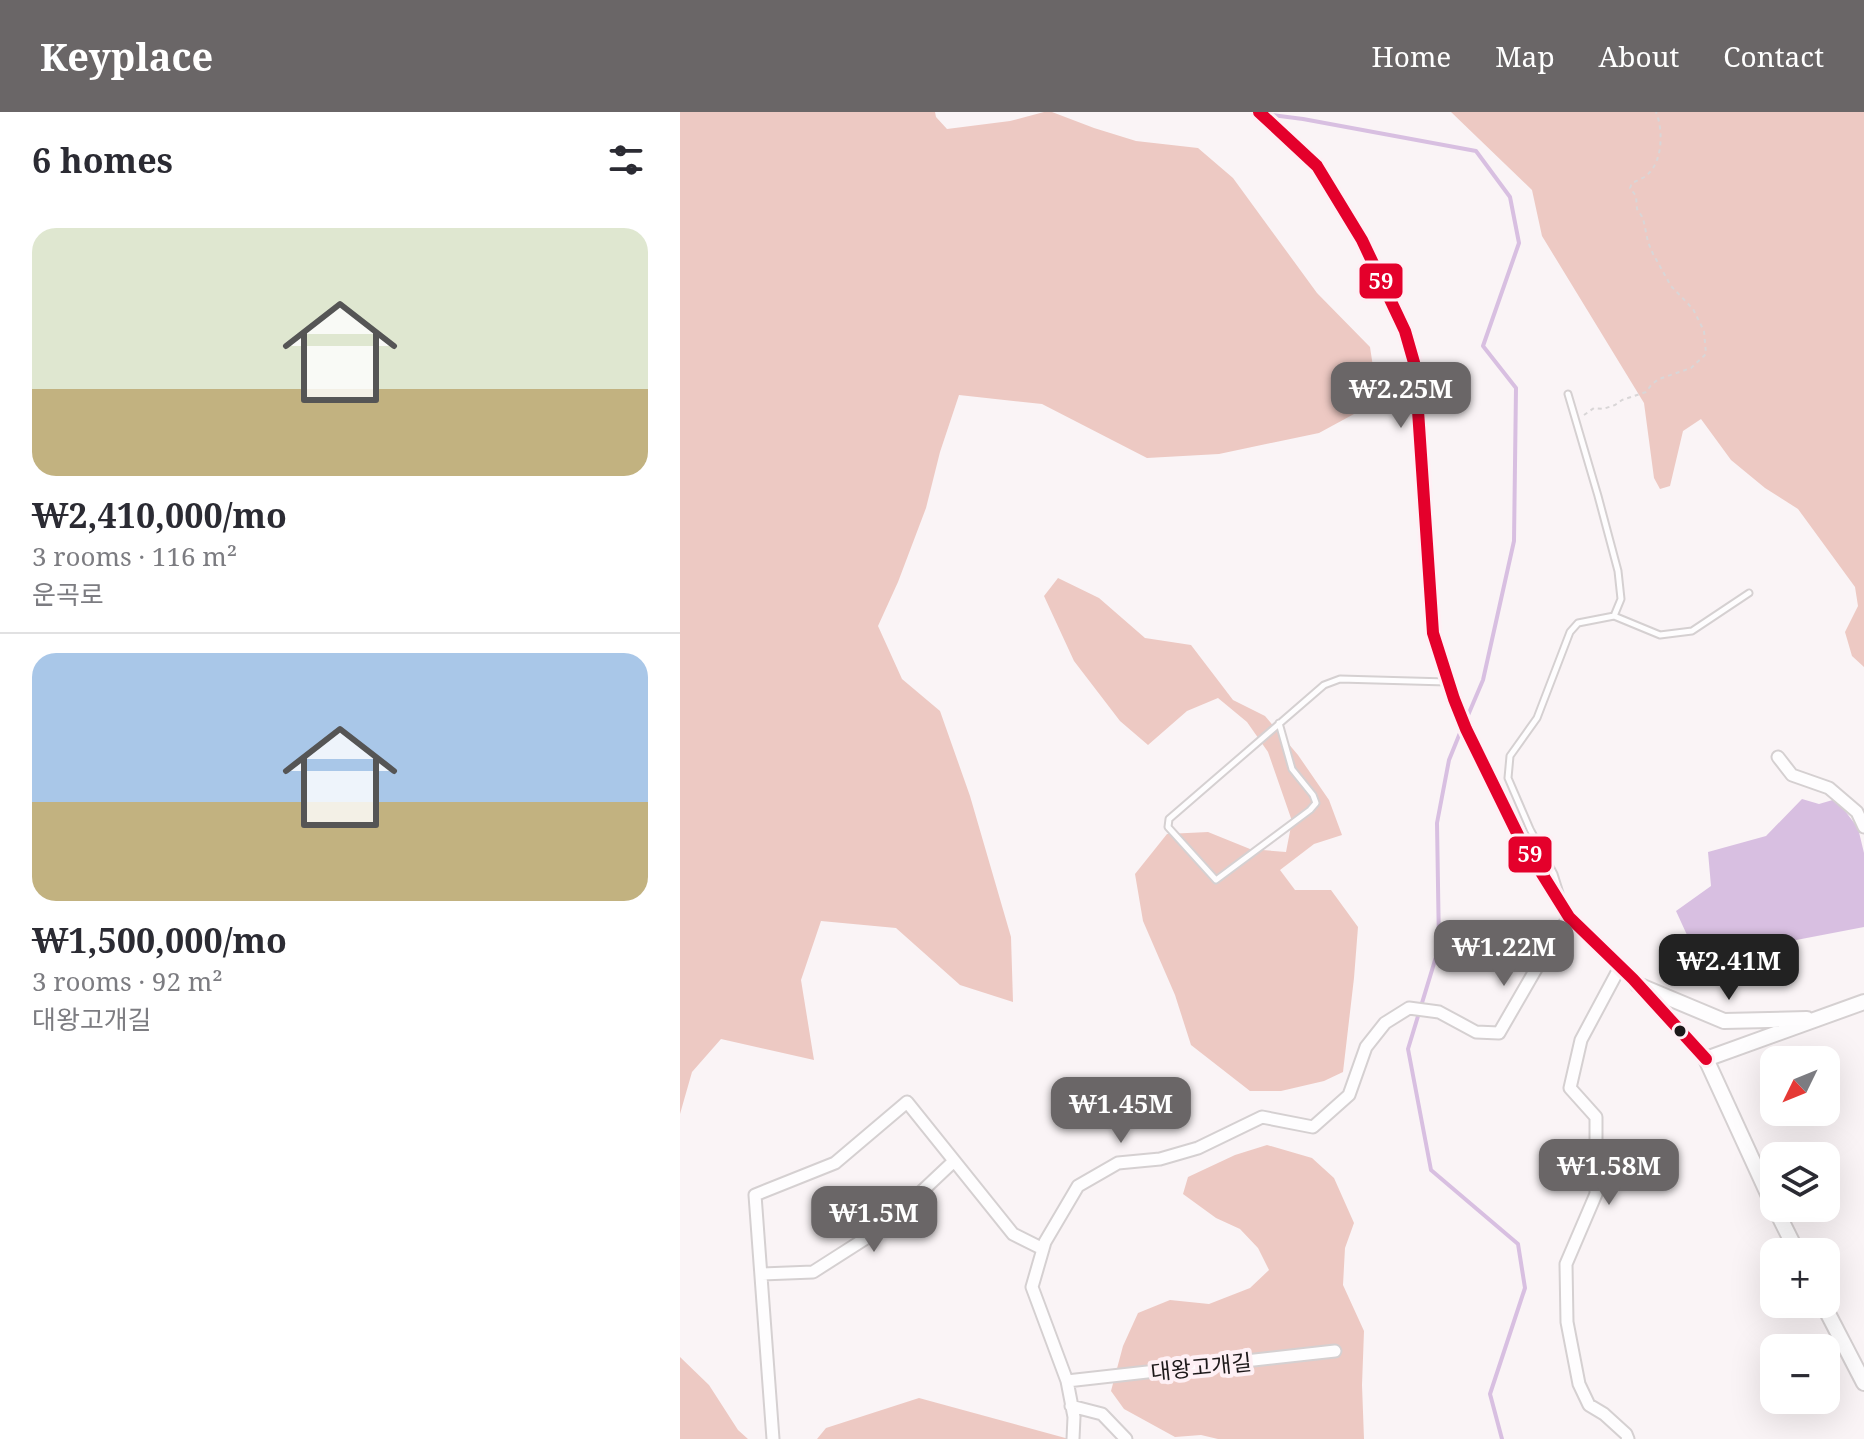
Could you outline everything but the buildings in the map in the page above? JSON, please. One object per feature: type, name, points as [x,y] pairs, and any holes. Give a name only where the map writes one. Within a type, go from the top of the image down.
[{"type":"street","points":[[1259,112],[1317,166],[1362,240],[1405,331],[1415,366],[1433,633],[1466,729],[1519,837],[1567,914],[1706,1059],[1760,1177]]},
{"type":"street","points":[[1778,757],[1792,775],[1829,788],[1857,812],[1864,827]]},
{"type":"street","points":[[1073,1439],[1074,1417],[1067,1381],[1032,1287],[1045,1242],[1078,1186],[1118,1163],[1160,1159],[1198,1148],[1262,1117],[1313,1127],[1349,1095],[1366,1047],[1375,1035],[1385,1023],[1409,1008],[1439,1012],[1476,1032],[1499,1033],[1567,914]]},
{"type":"street","points":[[1620,967],[1581,1040],[1570,1088],[1596,1117],[1596,1194],[1566,1264],[1567,1322],[1579,1384],[1589,1405],[1604,1414],[1628,1439]]},
{"type":"street","points":[[1638,985],[1724,1021],[1819,1018]]},
{"type":"street","points":[[1706,1059],[1864,1002]]},
{"type":"street","points":[[773,1439],[755,1195],[835,1163],[907,1102],[1013,1234],[1043,1249]]},
{"type":"street","points":[[761,1274],[813,1272],[885,1226],[954,1161]]},
{"type":"street","points":[[1830,1318],[1864,1383]]},
{"type":"street","name":"대왕고개길","points":[[1067,1381],[1335,1351]]},
{"type":"street","points":[[1071,1406],[1102,1414],[1126,1439]]},
{"type":"lane","points":[[1568,394],[1618,571],[1621,599],[1614,616]]},
{"type":"lane","points":[[1567,914],[1554,874],[1508,778],[1510,756],[1537,718],[1570,632],[1578,623],[1614,616],[1660,635],[1692,631],[1749,593]]},
{"type":"lane","points":[[1279,723],[1292,769],[1316,803],[1216,880],[1168,827],[1169,819],[1279,723],[1324,685],[1340,679],[1448,682]]},
{"type":"path","points":[[1576,421],[1594,408],[1603,409],[1646,392],[1659,379],[1691,368],[1706,354],[1704,331],[1693,309],[1671,286],[1653,254],[1643,218],[1637,209],[1636,196],[1630,188],[1632,183],[1652,172],[1656,163],[1661,141],[1656,112]]},
{"type":"shaded area","points":[[680,112],[935,112],[947,129],[1052,112],[1136,141],[1198,148],[1233,178],[1317,293],[1370,347],[1377,393],[1354,414],[1319,433],[1219,454],[1147,458],[1042,404],[959,395],[926,508],[878,626],[902,679],[940,711],[970,796],[1011,937],[1013,1002],[960,985],[896,928],[821,921],[801,980],[814,1060],[721,1039],[692,1072],[680,1114]]},
{"type":"shaded area","points":[[1451,112],[1864,112],[1864,667],[1852,656],[1845,632],[1858,606],[1855,587],[1798,509],[1765,488],[1731,460],[1701,419],[1683,431],[1670,486],[1660,489],[1654,478],[1644,403],[1542,236],[1532,190]]},
{"type":"shaded area","points":[[1058,578],[1099,598],[1145,638],[1191,645],[1233,700],[1265,716],[1298,755],[1329,800],[1342,835],[1314,844],[1280,870],[1295,890],[1331,890],[1358,927],[1343,1072],[1324,1081],[1281,1091],[1250,1091],[1191,1045],[1175,995],[1143,921],[1135,874],[1167,834],[1208,832],[1250,849],[1286,852],[1292,821],[1268,752],[1247,722],[1218,698],[1187,711],[1148,745],[1120,721],[1074,661],[1044,596]]},
{"type":"shaded area","points":[[1802,799],[1819,804],[1836,799],[1858,828],[1864,853],[1864,927],[1698,959],[1676,911],[1711,886],[1708,852],[1766,836]]},
{"type":"shaded area","points":[[1267,1145],[1312,1158],[1334,1178],[1354,1223],[1345,1248],[1343,1285],[1364,1331],[1364,1439],[1175,1437],[1124,1409],[1111,1391],[1123,1346],[1138,1313],[1170,1300],[1209,1304],[1250,1288],[1269,1270],[1258,1248],[1240,1229],[1216,1218],[1183,1194],[1188,1177],[1235,1155]]},
{"type":"shaded area","points":[[680,1357],[709,1385],[738,1430],[748,1439],[680,1439]]},
{"type":"shaded area","points":[[919,1398],[1069,1439],[817,1439],[826,1428]]},
{"type":"waterway","points":[[1265,114],[1476,151],[1510,197],[1519,243],[1483,346],[1516,388],[1514,541],[1483,680],[1466,720]]},
{"type":"waterway","points":[[1462,728],[1449,760],[1437,823],[1439,947],[1408,1049],[1431,1170],[1518,1244],[1525,1288],[1490,1394],[1502,1439]]},
{"type":"transit line","name":"59","points":[[1259,112],[1317,166],[1362,240],[1405,331],[1415,366],[1433,633],[1466,729],[1519,837],[1569,917],[1633,979],[1706,1059]]}]
